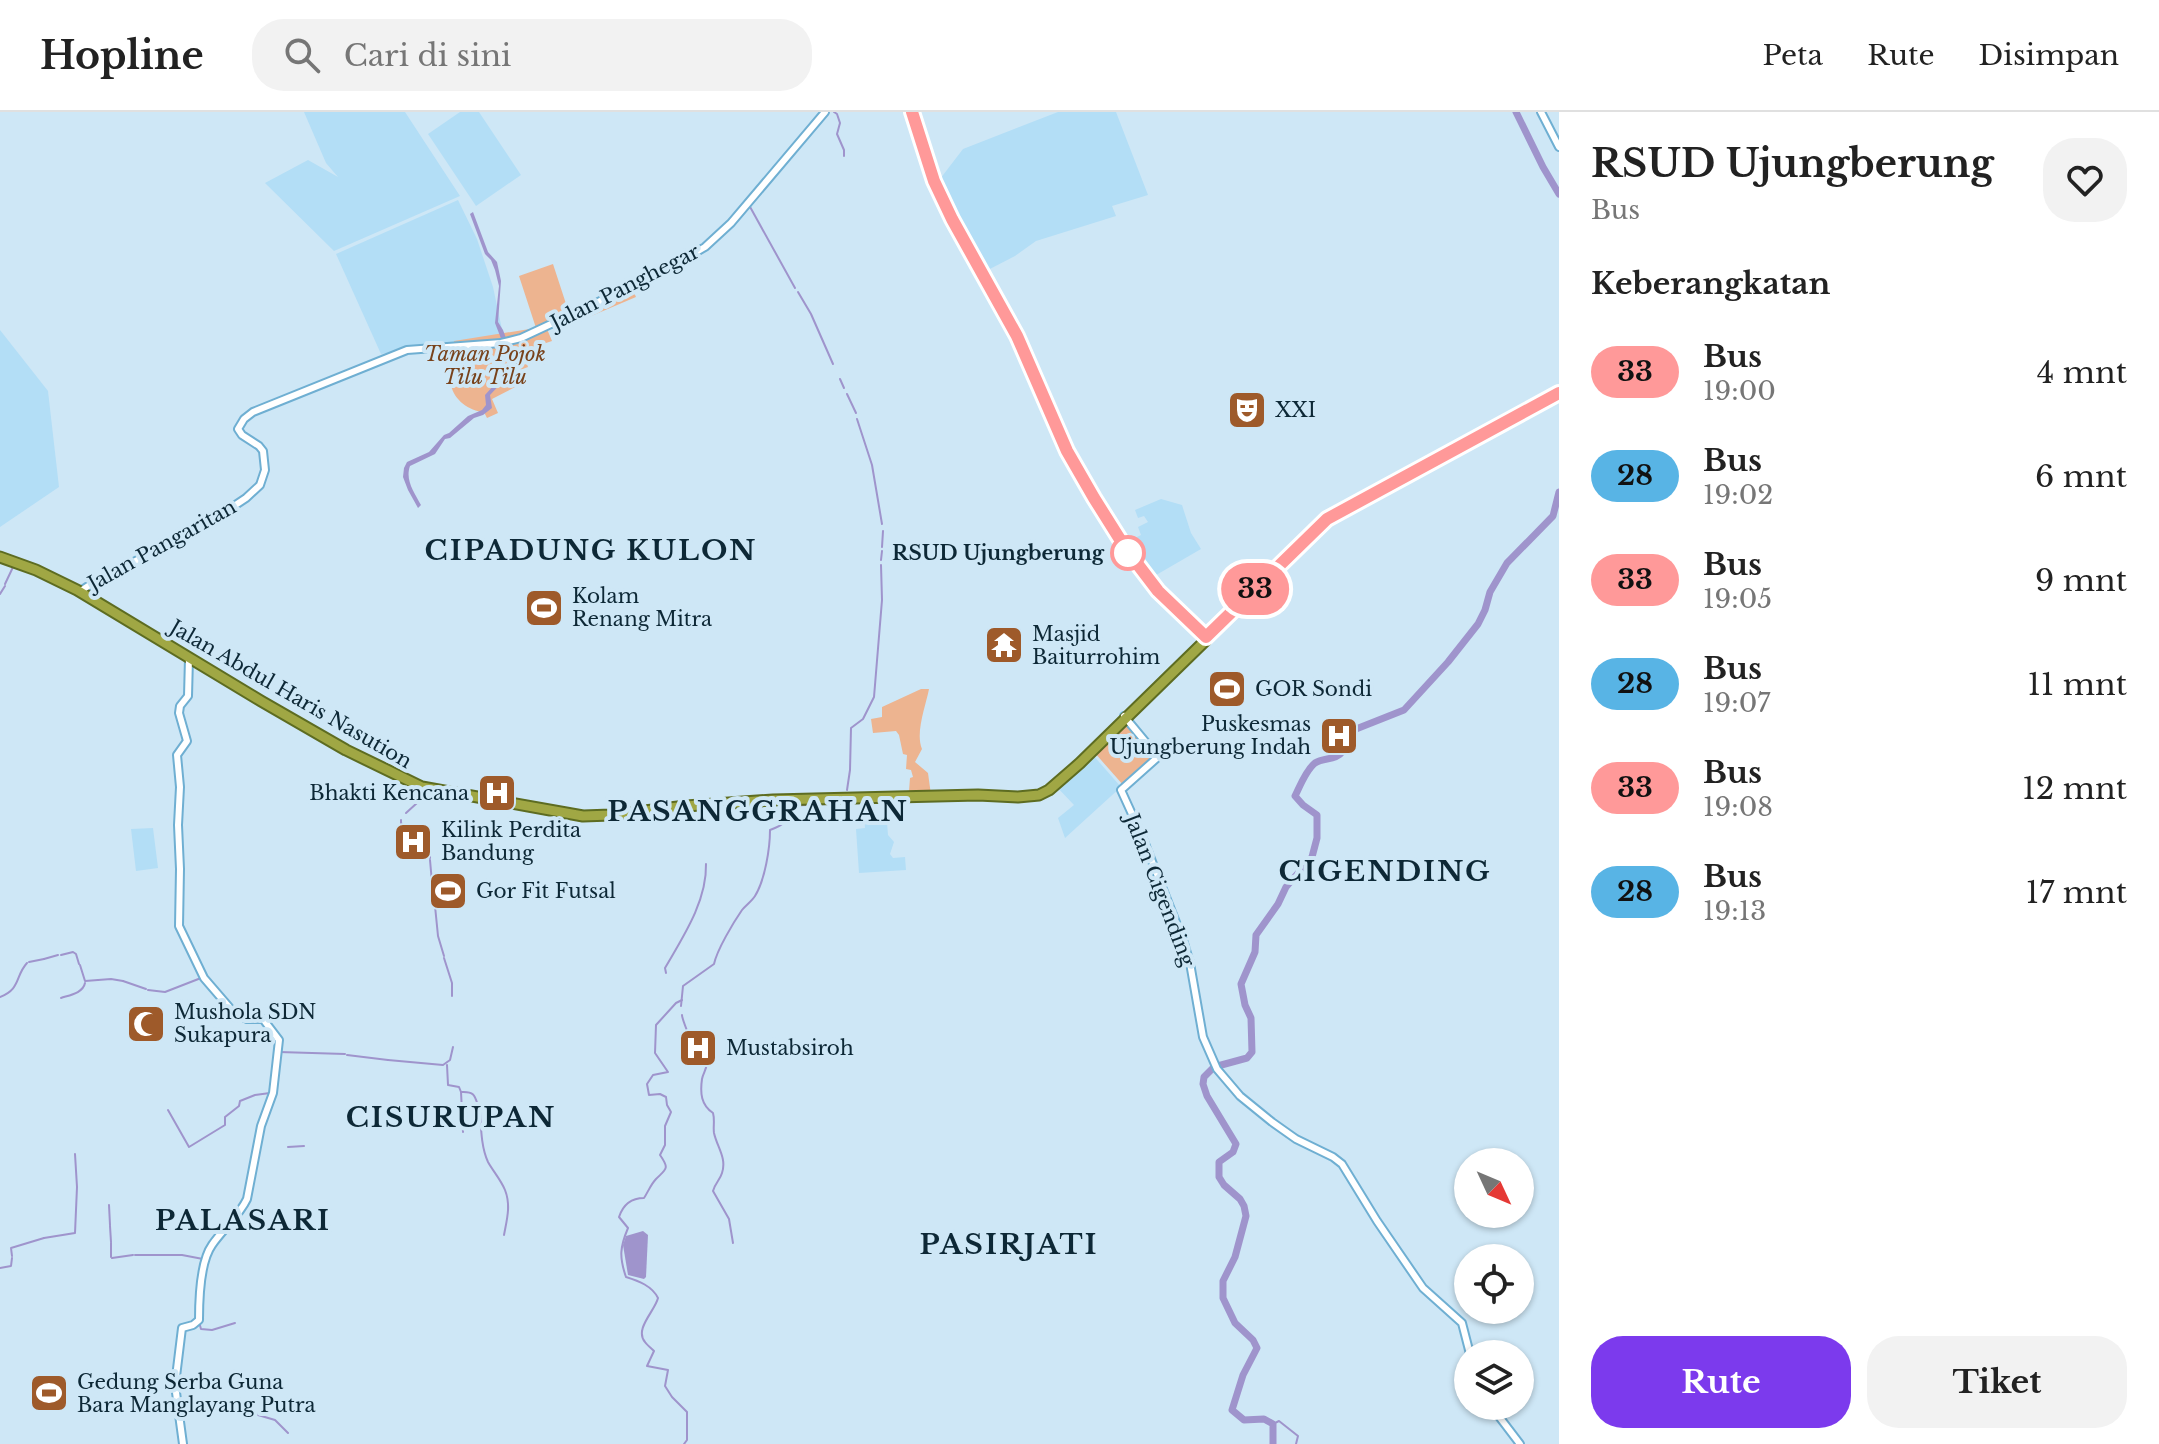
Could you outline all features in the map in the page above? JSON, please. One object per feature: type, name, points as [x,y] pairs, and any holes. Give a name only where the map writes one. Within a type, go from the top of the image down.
[{"type":"highway","name":"Jalan Abdul Haris Nasution","points":[[0,557],[41,572],[79,592],[346,750],[422,787],[564,813],[601,816],[773,800],[1012,796],[1045,788],[1187,660],[1206,637],[1327,519],[1559,393]]},
{"type":"main road","points":[[912,112],[934,181],[1017,336],[1067,451],[1126,549],[1158,591],[1206,637]]},
{"type":"street","name":"Jalan Panghegar","points":[[370,364],[407,350],[506,342],[581,311],[700,251],[731,223],[825,112]]},
{"type":"street","points":[[1541,112],[1559,147]]},
{"type":"street","name":"Jalan Pangaritan","points":[[79,592],[201,528],[260,485],[265,470],[263,451],[238,429],[246,416],[370,364]]},
{"type":"street","points":[[183,1444],[175,1385],[182,1328],[199,1320],[198,1300],[207,1254],[247,1199],[258,1140],[273,1093],[279,1040],[263,1019],[247,1019],[233,1012],[204,978],[179,926],[180,787],[177,755],[187,737],[179,713],[188,696],[189,658]]},
{"type":"street","name":"Jalan Cigending","points":[[1125,717],[1158,757],[1121,790],[1183,940],[1203,1037],[1216,1067],[1247,1103],[1299,1141],[1342,1164],[1423,1288],[1462,1323],[1466,1340]]},
{"type":"street","points":[[1502,1420],[1520,1444]]},
{"type":"shaded area","points":[[304,112],[405,112],[460,196],[334,251],[265,183],[308,160],[338,177],[326,163]]},
{"type":"shaded area","points":[[460,112],[479,112],[521,175],[476,206],[428,134]]},
{"type":"shaded area","points":[[1058,112],[1116,112],[1148,195],[1112,206],[1116,216],[1036,241],[984,272],[959,227],[940,179],[963,149]]},
{"type":"shaded area","points":[[458,200],[477,239],[493,287],[503,334],[381,354],[336,254]]},
{"type":"shaded area","points":[[473,212],[488,252],[497,262],[501,281],[498,322],[510,349],[511,361],[507,377],[490,395],[492,408],[445,439],[435,454],[410,466],[409,481],[421,505],[418,508],[403,477],[407,462],[429,452],[444,435],[468,416],[482,410],[486,405],[485,395],[508,365],[495,323],[499,286],[470,214]]},
{"type":"shaded area","points":[[0,330],[48,391],[59,487],[0,527]]},
{"type":"shaded area","points":[[1161,499],[1182,505],[1191,533],[1201,549],[1151,578],[1125,543],[1141,535],[1138,527],[1148,522],[1144,516],[1138,518],[1135,510]]},
{"type":"shaded area","points":[[1092,754],[1121,787],[1065,838],[1058,818],[1074,805],[1056,786]]},
{"type":"shaded area","points":[[864,809],[867,809],[869,824],[887,822],[888,835],[894,842],[890,854],[893,858],[905,857],[906,870],[859,873],[856,829],[865,828]]},
{"type":"shaded area","points":[[153,828],[158,868],[136,871],[131,829]]},
{"type":"shaded area","points":[[643,1231],[648,1235],[644,1279],[628,1275],[623,1245],[626,1236]]},
{"type":"green space","name":"Taman Pojok Tilu Tilu","points":[[553,264],[570,316],[631,286],[636,297],[563,328],[560,323],[547,329],[552,341],[522,351],[528,367],[512,373],[517,386],[492,399],[498,413],[487,418],[484,412],[463,404],[455,395],[451,385],[458,383],[454,341],[536,328],[519,276]]},
{"type":"green space","points":[[921,689],[929,689],[920,727],[922,749],[915,762],[928,773],[931,795],[904,794],[909,791],[910,778],[913,777],[911,770],[906,769],[907,755],[903,754],[899,735],[896,731],[873,733],[871,719],[882,717],[882,707]]},
{"type":"green space","points":[[1126,722],[1154,753],[1154,759],[1124,786],[1094,752]]},
{"type":"waterway","points":[[834,112],[840,123],[837,134],[844,156]]},
{"type":"waterway","points":[[1516,112],[1559,194]]},
{"type":"waterway","points":[[785,164],[823,119]]},
{"type":"waterway","points":[[771,180],[780,170]]},
{"type":"waterway","points":[[749,205],[795,288]]},
{"type":"waterway","points":[[798,292],[833,364]]},
{"type":"waterway","points":[[840,379],[844,388]]},
{"type":"waterway","points":[[847,394],[856,413]]},
{"type":"waterway","points":[[857,419],[872,465],[882,524]]},
{"type":"waterway","points":[[1273,1444],[1273,1424],[1264,1419],[1244,1420],[1232,1410],[1243,1375],[1257,1348],[1235,1323],[1223,1298],[1223,1281],[1235,1257],[1246,1216],[1240,1199],[1219,1177],[1219,1162],[1233,1152],[1236,1144],[1207,1096],[1204,1077],[1214,1067],[1247,1058],[1252,1052],[1251,1018],[1241,984],[1255,952],[1256,935],[1286,887],[1312,857],[1317,838],[1317,815],[1295,796],[1306,774],[1315,763],[1340,754],[1356,729],[1404,710],[1448,662],[1478,624],[1490,592],[1507,563],[1553,516],[1559,492]]},
{"type":"waterway","points":[[882,547],[883,531]]},
{"type":"waterway","points":[[881,560],[882,551]]},
{"type":"waterway","points":[[5,584],[14,565]]},
{"type":"waterway","points":[[847,790],[851,728],[863,719],[874,697],[882,600],[881,565]]},
{"type":"waterway","points":[[0,594],[5,586]]},
{"type":"waterway","points":[[386,774],[405,784]]},
{"type":"waterway","points":[[406,813],[417,803],[421,791]]},
{"type":"waterway","points":[[681,1006],[683,986],[714,964],[730,929],[759,889],[770,830],[784,822],[786,806],[847,803]]},
{"type":"waterway","points":[[401,820],[428,843]]},
{"type":"waterway","points":[[429,844],[430,858]]},
{"type":"waterway","points":[[430,860],[433,894]]},
{"type":"waterway","points":[[666,973],[665,968],[703,892],[706,864]]},
{"type":"waterway","points":[[434,896],[438,936],[444,956]]},
{"type":"waterway","points":[[61,955],[73,952],[79,964]]},
{"type":"waterway","points":[[44,959],[58,955]]},
{"type":"waterway","points":[[444,958],[452,983],[452,996]]},
{"type":"waterway","points":[[29,962],[44,959]]},
{"type":"waterway","points":[[0,997],[15,986],[27,963]]},
{"type":"waterway","points":[[80,965],[85,981],[123,981]]},
{"type":"waterway","points":[[148,990],[165,992],[201,978]]},
{"type":"waterway","points":[[123,981],[146,989]]},
{"type":"waterway","points":[[61,998],[79,991],[85,983]]},
{"type":"waterway","points":[[682,1000],[656,1025],[655,1053],[668,1072],[653,1075],[647,1084],[649,1095],[666,1097],[671,1112],[660,1155],[666,1168],[644,1198],[628,1203],[619,1217],[628,1228],[621,1252],[626,1277],[649,1287],[658,1298],[642,1331],[642,1337],[654,1351],[647,1366],[668,1370],[665,1386],[687,1412],[687,1440],[684,1444]]},
{"type":"waterway","points":[[682,1015],[693,1045],[707,1062],[701,1094],[713,1113],[714,1133],[723,1162],[713,1191],[729,1219],[733,1243]]},
{"type":"waterway","points":[[388,1060],[443,1065],[450,1060],[453,1047]]},
{"type":"waterway","points":[[279,1052],[345,1054]]},
{"type":"waterway","points":[[347,1055],[388,1060]]},
{"type":"waterway","points":[[447,1065],[448,1085],[459,1087],[461,1092],[463,1132]]},
{"type":"waterway","points":[[461,1092],[472,1094],[479,1109]]},
{"type":"waterway","points":[[168,1110],[189,1147],[225,1125],[225,1117],[239,1106],[240,1101],[270,1093]]},
{"type":"waterway","points":[[480,1111],[486,1156],[508,1201],[504,1235]]},
{"type":"waterway","points":[[288,1147],[304,1146]]},
{"type":"waterway","points":[[44,1238],[75,1233],[75,1154]]},
{"type":"waterway","points":[[109,1205],[110,1225]]},
{"type":"waterway","points":[[110,1226],[111,1242]]},
{"type":"waterway","points":[[12,1256],[11,1248],[44,1238]]},
{"type":"waterway","points":[[111,1243],[111,1257]]},
{"type":"waterway","points":[[112,1258],[133,1255]]},
{"type":"waterway","points":[[135,1255],[182,1255],[203,1259]]},
{"type":"waterway","points":[[0,1268],[11,1266],[12,1258]]},
{"type":"waterway","points":[[199,1322],[201,1329],[212,1330],[235,1323]]},
{"type":"waterway","points":[[179,1404],[241,1401],[258,1415],[275,1420],[288,1433]]},
{"type":"waterway","points":[[1273,1424],[1279,1421],[1298,1436],[1296,1444]]},
{"type":"bus line","name":"33","points":[[912,112],[934,181],[970,255],[1017,336],[1067,451],[1126,549],[1158,591],[1206,637],[1334,514],[1559,393]]},
{"type":"place","name":"XXI","points":[[1247,410]]},
{"type":"place","name":"RSUD Ujungberung","points":[[1128,553]]},
{"type":"place","name":"Kolam Renang Mitra","points":[[544,608]]},
{"type":"place","name":"Masjid Baiturrohim","points":[[1004,645]]},
{"type":"place","name":"GOR Sondi","points":[[1227,689]]},
{"type":"place","name":"Puskesmas Ujungberung Indah","points":[[1339,736]]},
{"type":"place","name":"Bhakti Kencana","points":[[497,793]]},
{"type":"place","name":"Kilink Perdita Bandung","points":[[413,842]]},
{"type":"place","name":"Gor Fit Futsal","points":[[448,891]]},
{"type":"place","name":"Mushola SDN Sukapura","points":[[146,1024]]},
{"type":"place","name":"Mustabsiroh","points":[[698,1048]]},
{"type":"place","name":"Gedung Serba Guna Bara Manglayang Putra","points":[[49,1393]]},
{"type":"district","name":"CIPADUNG KULON","points":[[591,550]]},
{"type":"district","name":"PASANGGRAHAN","points":[[758,811]]},
{"type":"district","name":"CIGENDING","points":[[1385,871]]},
{"type":"district","name":"CISURUPAN","points":[[451,1117]]},
{"type":"district","name":"PALASARI","points":[[243,1220]]},
{"type":"district","name":"PASIRJATI","points":[[1009,1244]]}]
